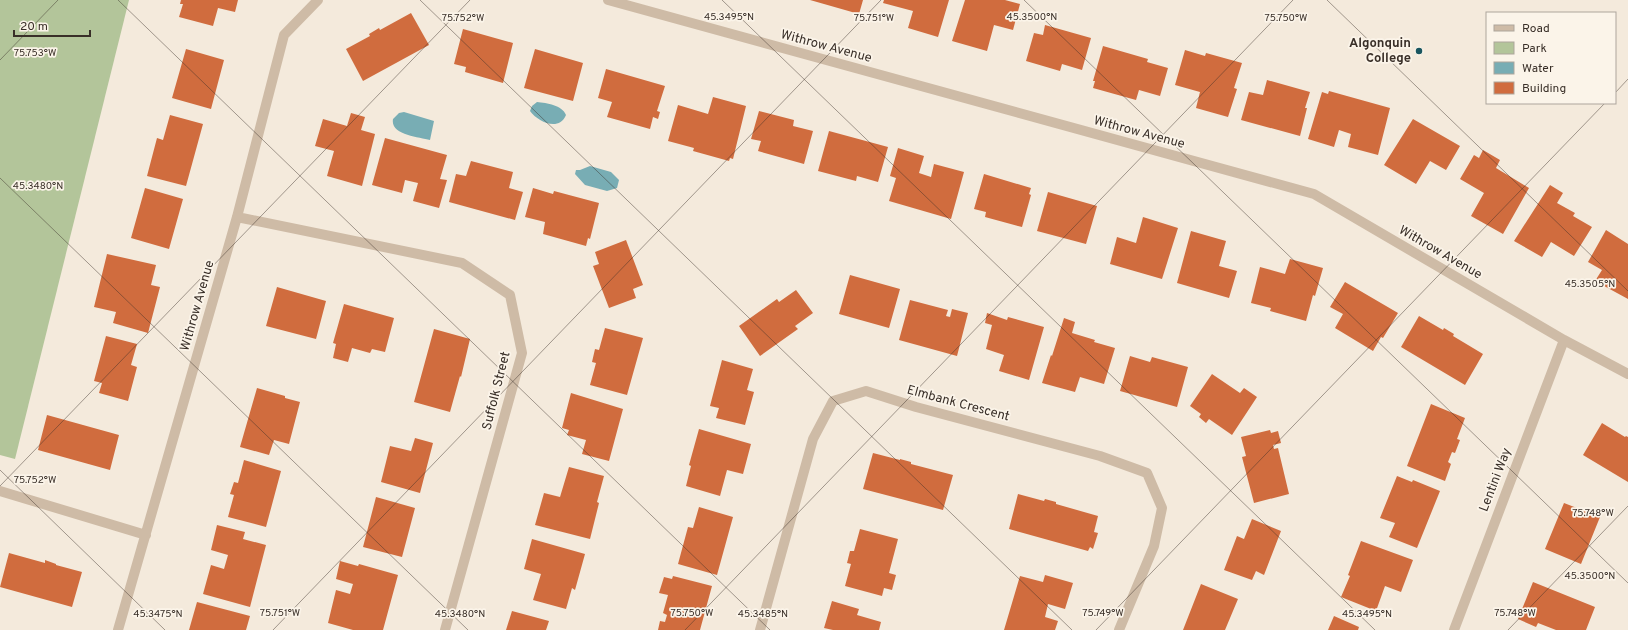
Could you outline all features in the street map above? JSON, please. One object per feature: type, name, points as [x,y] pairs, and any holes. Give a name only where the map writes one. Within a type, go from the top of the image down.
[{"type":"street","name":"Withrow Avenue","points":[[118,630],[237,217],[284,34],[318,0]]},
{"type":"street","name":"Withrow Avenue","points":[[608,0],[1314,194],[1564,340],[1628,374]]},
{"type":"street","name":"Suffolk Street","points":[[237,217],[462,263],[510,295],[522,353],[445,630]]},
{"type":"street","name":"Lentini Way","points":[[1454,630],[1564,340]]},
{"type":"street","name":"Elmbank Crescent","points":[[760,630],[813,439],[833,401],[866,391],[1100,456],[1147,473],[1162,508],[1154,546],[1119,630]]},
{"type":"street","points":[[0,491],[146,535]]},
{"type":"green space","points":[[0,0],[129,0],[15,459],[0,455]]},
{"type":"water","points":[[537,102],[558,107],[566,115],[559,123],[548,124],[543,122],[530,111],[532,106]]},
{"type":"water","points":[[404,112],[434,121],[430,140],[406,134],[396,129],[393,124],[393,119],[399,113]]},
{"type":"water","points":[[590,166],[611,172],[619,180],[617,188],[607,191],[585,185],[575,174],[576,170]]},
{"type":"building","points":[[181,0],[238,0],[235,12],[218,8],[213,26],[179,17],[183,4],[180,4]]},
{"type":"building","points":[[810,0],[863,0],[859,14]]},
{"type":"building","points":[[884,0],[949,0],[938,37],[908,28],[913,11],[883,3]]},
{"type":"building","points":[[965,0],[1005,0],[1020,4],[1013,30],[994,25],[987,51],[952,41]]},
{"type":"building","points":[[411,13],[429,45],[363,81],[346,49],[370,36],[369,34],[379,28],[380,30]]},
{"type":"building","points":[[1045,25],[1091,38],[1082,70],[1062,64],[1060,71],[1026,61],[1034,33],[1043,35]]},
{"type":"building","points":[[463,29],[513,43],[503,83],[465,72],[466,67],[454,64]]},
{"type":"building","points":[[1103,46],[1148,59],[1147,62],[1168,68],[1160,96],[1139,90],[1136,100],[1093,88],[1095,81],[1093,81]]},
{"type":"building","points":[[186,49],[224,60],[211,109],[172,98]]},
{"type":"building","points":[[535,49],[583,63],[573,101],[524,88]]},
{"type":"building","points":[[1185,50],[1205,56],[1206,53],[1242,63],[1234,88],[1237,89],[1228,117],[1196,108],[1200,92],[1175,85]]},
{"type":"building","points":[[606,69],[665,86],[657,111],[660,112],[658,119],[653,117],[650,129],[607,117],[612,102],[598,98]]},
{"type":"building","points":[[1267,80],[1310,92],[1305,108],[1307,108],[1300,136],[1241,120],[1249,92],[1263,95]]},
{"type":"building","points":[[1329,91],[1390,108],[1378,155],[1348,147],[1351,134],[1339,130],[1334,147],[1308,139],[1322,92],[1328,94]]},
{"type":"building","points":[[713,97],[746,106],[733,159],[730,158],[729,161],[693,151],[694,148],[668,141],[678,105],[708,114]]},
{"type":"building","points":[[759,111],[794,120],[793,126],[813,131],[804,164],[758,151],[761,141],[751,139]]},
{"type":"building","points":[[351,113],[365,117],[361,130],[375,134],[362,186],[327,176],[334,151],[315,146],[323,119],[347,126]]},
{"type":"building","points":[[170,115],[203,124],[186,186],[147,176],[157,138],[163,140]]},
{"type":"building","points":[[1413,119],[1460,146],[1446,170],[1430,161],[1416,184],[1384,165]]},
{"type":"building","points":[[829,131],[888,147],[878,182],[857,176],[856,181],[818,171]]},
{"type":"building","points":[[385,138],[447,155],[440,179],[447,180],[439,208],[413,201],[418,183],[405,180],[402,193],[372,185]]},
{"type":"building","points":[[898,148],[924,156],[919,173],[931,177],[934,164],[964,172],[951,219],[889,201],[896,178],[890,176]]},
{"type":"building","points":[[1483,150],[1500,160],[1496,168],[1529,188],[1503,234],[1471,216],[1484,193],[1460,179],[1474,155],[1479,158]]},
{"type":"building","points":[[471,161],[513,172],[509,188],[523,192],[515,220],[449,202],[456,174],[466,176]]},
{"type":"building","points":[[984,174],[1031,188],[1029,194],[1031,195],[1022,227],[985,217],[986,212],[974,209]]},
{"type":"building","points":[[1550,185],[1563,193],[1557,203],[1575,213],[1573,216],[1592,227],[1574,256],[1551,242],[1542,257],[1514,241]]},
{"type":"building","points":[[145,188],[183,199],[169,249],[131,238]]},
{"type":"building","points":[[533,188],[553,194],[554,191],[599,203],[590,239],[588,238],[586,246],[543,234],[545,222],[525,217]]},
{"type":"building","points":[[1048,192],[1097,206],[1086,244],[1037,231]]},
{"type":"building","points":[[1143,217],[1178,228],[1162,279],[1110,264],[1117,237],[1136,243]]},
{"type":"building","points":[[1606,230],[1628,244],[1628,299],[1595,281],[1602,270],[1588,262]]},
{"type":"building","points":[[1191,231],[1226,241],[1219,266],[1237,271],[1229,298],[1177,283]]},
{"type":"building","points":[[626,240],[643,285],[633,289],[636,298],[609,308],[593,266],[599,264],[595,252]]},
{"type":"building","points":[[107,254],[156,265],[151,285],[160,287],[148,333],[113,323],[116,312],[94,307]]},
{"type":"building","points":[[1290,259],[1323,268],[1315,296],[1313,295],[1306,321],[1270,311],[1271,308],[1251,303],[1260,267],[1285,274]]},
{"type":"building","points":[[850,275],[900,289],[889,328],[839,314]]},
{"type":"building","points":[[1345,282],[1398,313],[1383,338],[1381,337],[1373,351],[1335,328],[1343,314],[1330,307]]},
{"type":"building","points":[[277,287],[326,301],[316,339],[266,326]]},
{"type":"building","points":[[796,290],[813,313],[795,326],[798,329],[760,356],[739,326],[777,299],[779,302]]},
{"type":"building","points":[[910,300],[948,310],[946,316],[950,317],[952,309],[968,313],[957,356],[899,340]]},
{"type":"building","points":[[344,304],[394,318],[385,352],[372,349],[370,353],[352,348],[348,362],[333,358],[336,344],[333,343]]},
{"type":"building","points":[[987,313],[1007,320],[1008,317],[1044,327],[1029,380],[999,371],[1004,355],[986,349],[992,325],[985,323]]},
{"type":"building","points":[[1419,316],[1443,330],[1444,328],[1454,334],[1453,336],[1483,354],[1465,385],[1401,347]]},
{"type":"building","points":[[1064,318],[1075,322],[1072,333],[1095,340],[1094,342],[1115,348],[1104,384],[1080,377],[1075,392],[1042,383]]},
{"type":"building","points":[[605,328],[643,338],[627,395],[590,385],[596,363],[592,362],[595,349],[599,350]]},
{"type":"building","points":[[434,329],[470,339],[461,377],[460,376],[450,412],[414,402]]},
{"type":"building","points":[[106,336],[137,344],[131,365],[137,367],[128,401],[99,393],[102,383],[94,381]]},
{"type":"building","points":[[1130,356],[1150,362],[1152,357],[1188,367],[1177,407],[1120,391]]},
{"type":"building","points":[[722,360],[753,369],[747,390],[754,392],[745,425],[716,418],[719,408],[710,406]]},
{"type":"building","points":[[1212,374],[1240,393],[1244,388],[1257,397],[1232,435],[1209,419],[1206,423],[1199,417],[1201,414],[1190,406]]},
{"type":"building","points":[[257,388],[300,402],[289,444],[274,440],[269,455],[240,447]]},
{"type":"building","points":[[571,393],[623,409],[609,461],[582,454],[586,440],[567,435],[569,430],[562,428]]},
{"type":"building","points":[[1431,404],[1465,418],[1457,439],[1460,440],[1455,453],[1452,452],[1448,462],[1451,464],[1445,481],[1407,466]]},
{"type":"building","points":[[47,415],[119,435],[110,470],[38,450]]},
{"type":"building","points":[[1602,423],[1625,437],[1628,437],[1628,482],[1583,455]]},
{"type":"building","points":[[699,429],[751,444],[743,474],[727,470],[720,496],[686,486],[691,466],[689,465]]},
{"type":"building","points":[[1270,430],[1271,433],[1278,431],[1281,443],[1273,445],[1274,449],[1278,448],[1289,494],[1254,503],[1242,457],[1246,456],[1241,437]]},
{"type":"building","points":[[415,438],[433,443],[420,493],[381,482],[390,446],[411,451]]},
{"type":"building","points":[[873,453],[911,462],[911,464],[953,475],[943,510],[863,489]]},
{"type":"building","points":[[244,460],[281,471],[266,527],[228,517],[234,495],[230,494],[234,482],[238,483]]},
{"type":"building","points":[[569,467],[604,476],[590,539],[535,525],[544,493],[560,497]]},
{"type":"building","points":[[1397,476],[1412,482],[1413,480],[1440,491],[1417,548],[1389,537],[1395,523],[1380,518]]},
{"type":"building","points":[[1018,494],[1044,501],[1045,499],[1056,502],[1056,504],[1098,516],[1094,532],[1098,533],[1093,549],[1090,547],[1088,551],[1009,529]]},
{"type":"building","points":[[376,497],[415,508],[402,557],[363,547]]},
{"type":"building","points":[[1564,503],[1600,517],[1581,564],[1545,549]]},
{"type":"building","points":[[699,507],[733,517],[717,575],[678,564],[688,527],[693,528]]},
{"type":"building","points":[[1252,519],[1281,531],[1264,575],[1256,571],[1252,580],[1224,570],[1237,536],[1244,539]]},
{"type":"building","points":[[217,525],[245,532],[243,539],[266,545],[250,607],[203,594],[211,565],[224,569],[228,555],[211,550]]},
{"type":"building","points":[[860,529],[898,539],[889,573],[896,575],[892,590],[884,588],[882,596],[845,586],[851,564],[847,563],[850,551],[854,551]]},
{"type":"building","points":[[532,539],[585,554],[575,590],[572,588],[566,609],[533,600],[541,574],[524,569]]},
{"type":"building","points":[[1361,541],[1413,560],[1401,592],[1385,586],[1376,611],[1341,597],[1350,576],[1348,575]]},
{"type":"building","points":[[9,553],[45,563],[45,560],[56,565],[82,572],[72,607],[0,587]]},
{"type":"building","points":[[340,561],[358,566],[359,564],[398,575],[383,630],[353,630],[328,623],[336,590],[350,594],[353,584],[336,579]]},
{"type":"building","points":[[1045,575],[1073,583],[1065,609],[1048,604],[1045,617],[1058,621],[1055,630],[1004,630],[1020,576],[1043,582]]},
{"type":"building","points":[[673,576],[712,586],[700,630],[658,630],[660,621],[665,622],[667,615],[663,613],[668,595],[659,593],[664,577],[672,579]]},
{"type":"building","points":[[1533,582],[1595,607],[1586,630],[1556,630],[1538,623],[1536,627],[1518,619]]},
{"type":"building","points":[[1201,584],[1238,599],[1225,630],[1183,630]]},
{"type":"building","points":[[832,601],[859,609],[857,615],[881,622],[879,630],[833,630],[824,628]]},
{"type":"building","points":[[197,602],[250,616],[246,630],[189,630]]},
{"type":"building","points":[[512,611],[549,621],[546,630],[506,630]]},
{"type":"building","points":[[1334,616],[1359,627],[1358,630],[1328,630]]},
{"type":"place","name":"Algonquin College","points":[[1419,51]]}]
